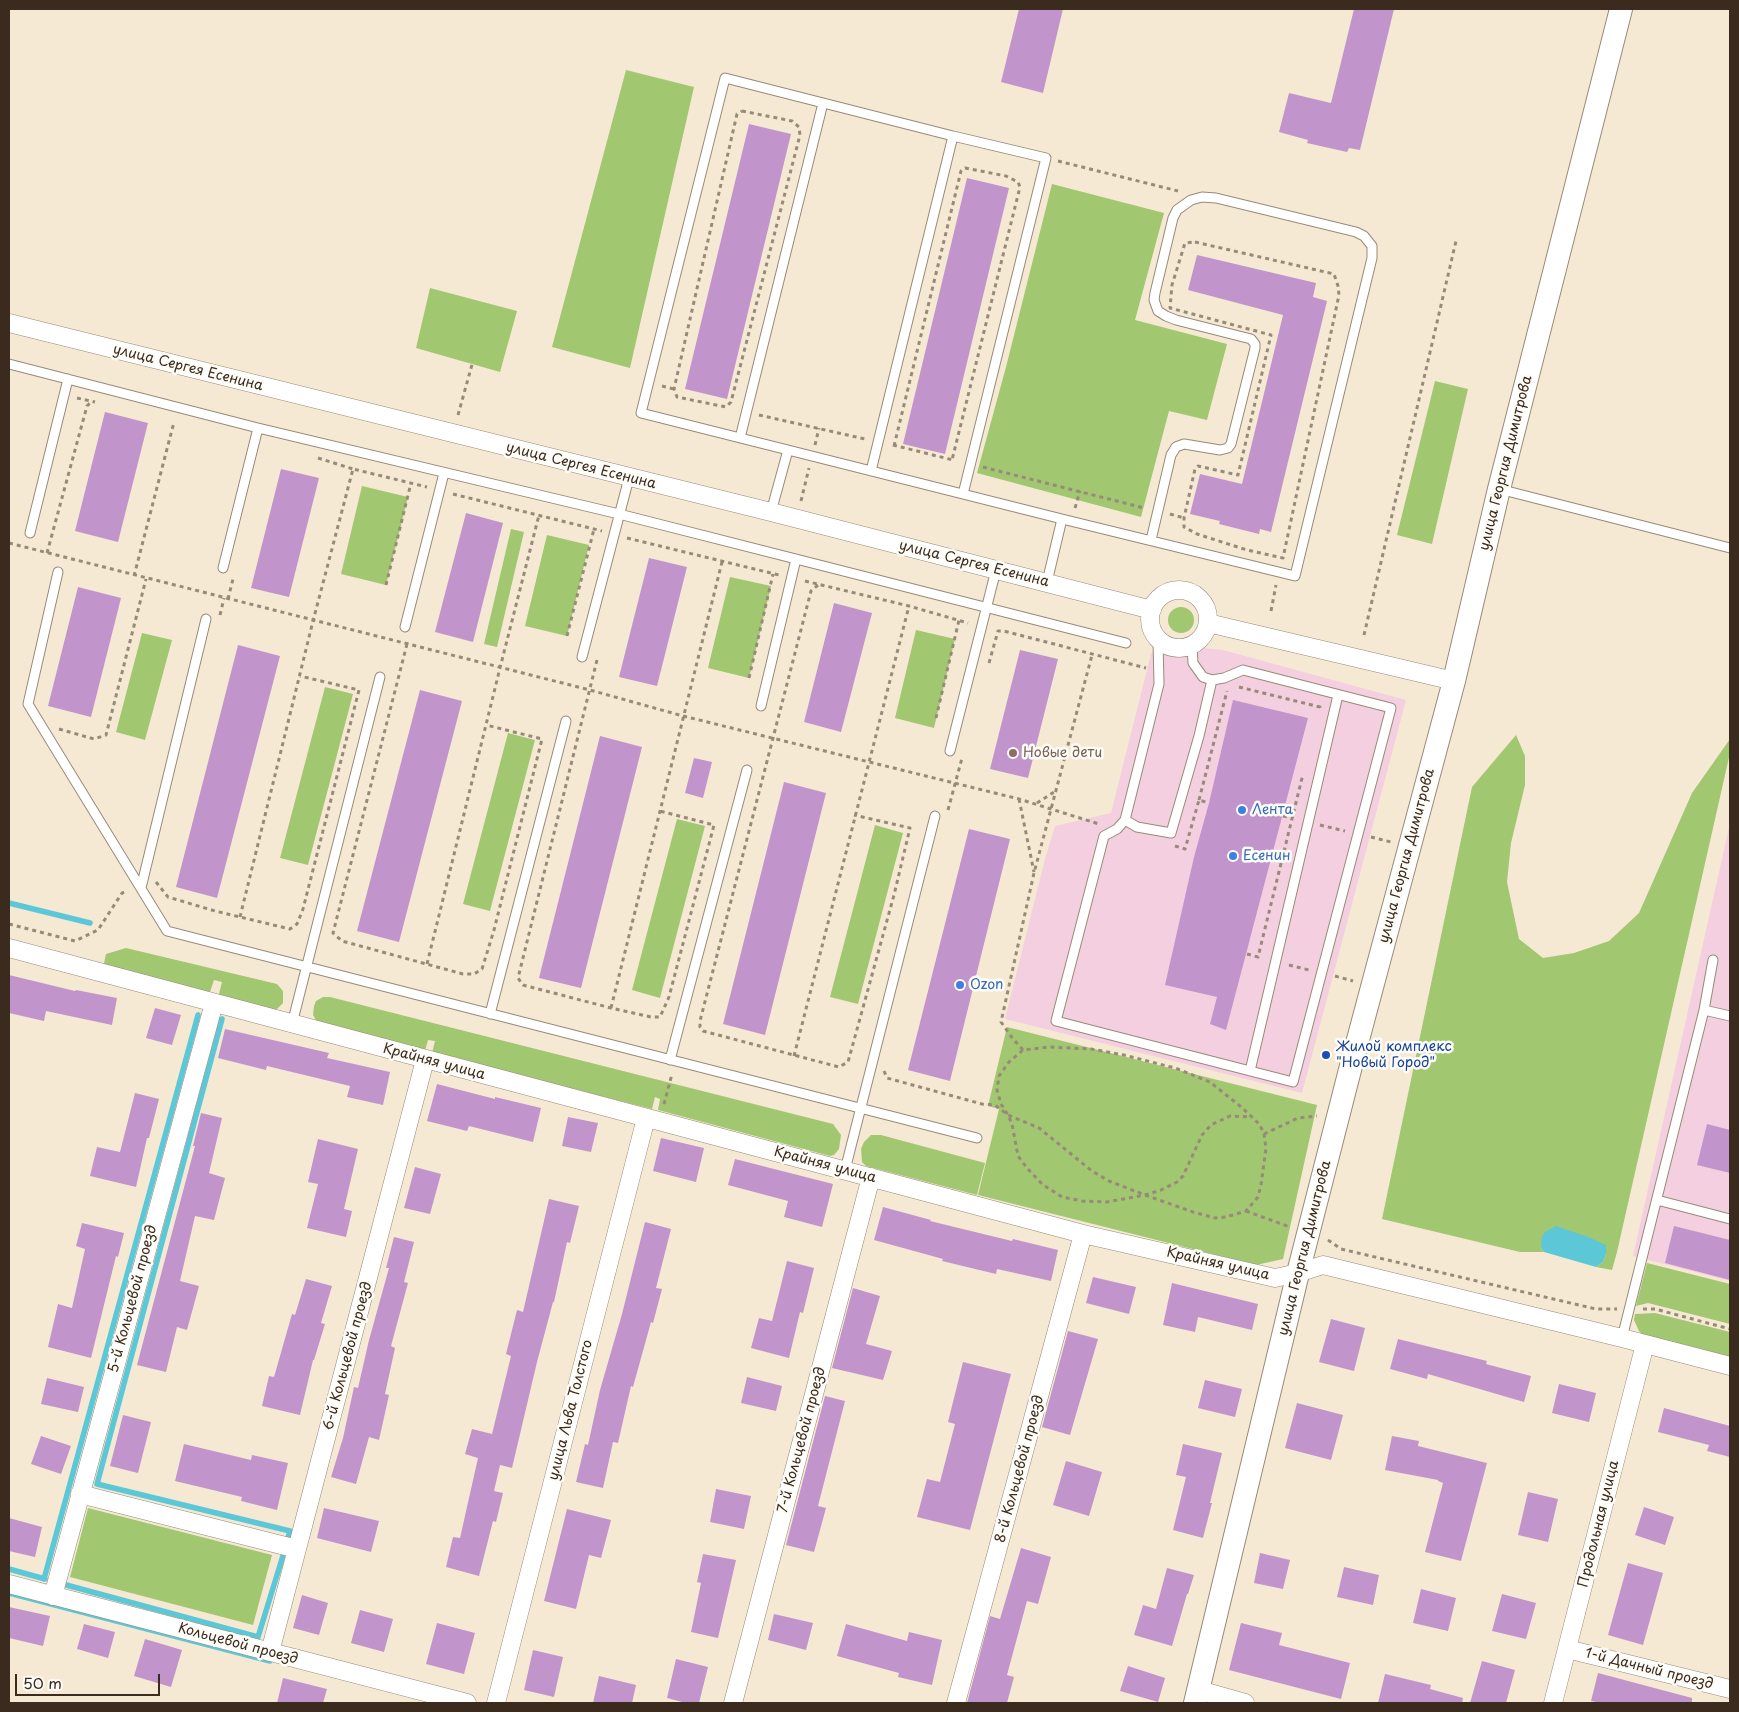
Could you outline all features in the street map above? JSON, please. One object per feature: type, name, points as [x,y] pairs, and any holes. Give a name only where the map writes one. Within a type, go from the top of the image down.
[{"type":"street","name":"улица Георгия Димитрова","points":[[1197,1697],[1298,1273],[1352,1062],[1454,682],[1499,489],[1621,9]]},
{"type":"street","name":"улица Сергея Есенина","points":[[9,323],[771,512],[1152,610]]},
{"type":"street","points":[[1178,590],[1187,592],[1202,601],[1206,608],[1208,623],[1205,633],[1192,646],[1174,648],[1158,640],[1151,625],[1152,610],[1162,596],[1178,590]]},
{"type":"street","points":[[1208,623],[1454,682]]},
{"type":"street","name":"Крайняя улица","points":[[9,948],[1083,1234],[1275,1278],[1323,1265],[1730,1366]]},
{"type":"street","name":"5-й Кольцевой проезд","points":[[53,1596],[214,1003]]},
{"type":"street","name":"6-й Кольцевой проезд","points":[[270,1652],[425,1060]]},
{"type":"street","name":"улица Льва Толстого","points":[[496,1703],[653,1120]]},
{"type":"street","name":"7-й Кольцевой проезд","points":[[733,1703],[871,1177]]},
{"type":"street","name":"8-й Кольцевой проезд","points":[[956,1703],[1083,1234]]},
{"type":"street","name":"Продольная улица","points":[[1553,1703],[1645,1344]]},
{"type":"street","points":[[80,1494],[297,1549]]},
{"type":"street","name":"Кольцевой проезд","points":[[9,1584],[467,1703]]},
{"type":"street","name":"1-й Дачный проезд","points":[[1567,1649],[1730,1689]]},
{"type":"street","points":[[1197,1697],[1245,1703]]},
{"type":"lane","points":[[963,494],[1046,158],[725,78],[641,413],[1062,519],[1295,576],[1372,258],[1372,246],[1369,241],[1356,232],[1216,198],[1202,197],[1192,200],[1178,210],[1173,218],[1155,293],[1155,306],[1158,311],[1176,320],[1251,338],[1255,344],[1231,444],[1228,448],[1220,450],[1184,444],[1176,447],[1171,455],[1151,540]]},
{"type":"lane","points":[[740,438],[823,103]]},
{"type":"lane","points":[[871,471],[953,136]]},
{"type":"lane","points":[[9,364],[258,428],[620,514],[1126,643]]},
{"type":"lane","points":[[30,533],[68,379]]},
{"type":"lane","points":[[223,568],[258,428]]},
{"type":"lane","points":[[771,512],[788,450]]},
{"type":"lane","points":[[405,627],[444,473]]},
{"type":"lane","points":[[582,657],[629,478]]},
{"type":"lane","points":[[1499,489],[1730,548]]},
{"type":"lane","points":[[1046,582],[1062,519]]},
{"type":"lane","points":[[761,706],[796,559]]},
{"type":"lane","points":[[950,751],[996,570]]},
{"type":"lane","points":[[58,572],[28,704],[167,931],[977,1138]]},
{"type":"lane","points":[[140,888],[206,618]]},
{"type":"lane","points":[[1158,640],[1159,684],[1125,820],[1117,829],[1104,836],[1056,1021],[1294,1082],[1391,708],[1243,670],[1224,678],[1212,680],[1202,677],[1193,663],[1192,646]]},
{"type":"lane","points":[[292,1024],[380,677]]},
{"type":"lane","points":[[1125,820],[1136,827],[1171,833],[1199,736],[1212,680]]},
{"type":"lane","points":[[1250,1071],[1338,695]]},
{"type":"lane","points":[[490,1014],[566,722]]},
{"type":"lane","points":[[673,1061],[747,770]]},
{"type":"lane","points":[[845,1170],[935,816]]},
{"type":"lane","points":[[1622,1338],[1704,1010],[1713,960]]},
{"type":"lane","points":[[1704,1010],[1730,1016]]},
{"type":"lane","points":[[1657,1200],[1730,1219]]},
{"type":"path","points":[[748,111],[792,122],[799,127],[800,135],[730,402],[726,407],[677,397],[674,389],[736,114],[748,111]]},
{"type":"path","points":[[1046,158],[1202,197]]},
{"type":"path","points":[[894,446],[961,172],[965,168],[1006,176],[1018,182],[1020,187],[952,460]]},
{"type":"path","points":[[1364,635],[1456,241]]},
{"type":"path","points":[[458,415],[473,361]]},
{"type":"path","points":[[47,553],[87,406],[90,402]]},
{"type":"path","points":[[730,402],[747,412],[971,464],[1184,518]]},
{"type":"path","points":[[134,576],[174,422]]},
{"type":"path","points":[[310,456],[722,562],[909,606],[998,632],[1004,631],[1150,669]]},
{"type":"path","points":[[240,917],[353,468]]},
{"type":"path","points":[[386,585],[411,483]]},
{"type":"path","points":[[427,964],[539,515]]},
{"type":"path","points":[[567,636],[594,529]]},
{"type":"path","points":[[628,543],[632,539]]},
{"type":"path","points":[[9,543],[590,690],[683,716],[1019,799],[1117,829]]},
{"type":"path","points":[[611,1008],[722,562]]},
{"type":"path","points":[[219,618],[235,572]]},
{"type":"path","points":[[749,678],[773,574]]},
{"type":"path","points":[[61,736],[56,728],[94,738],[106,735],[146,579]]},
{"type":"path","points":[[819,585],[811,591],[773,738],[700,1027],[704,1031],[839,1067],[848,1062],[894,895],[910,828],[854,815]]},
{"type":"path","points":[[794,1056],[854,815],[909,606]]},
{"type":"path","points":[[936,718],[960,620]]},
{"type":"path","points":[[987,669],[998,632]]},
{"type":"path","points":[[407,644],[334,933],[342,941],[462,974],[474,974],[482,969],[494,930],[542,739],[486,725]]},
{"type":"path","points":[[599,652],[518,978],[523,985],[611,1008],[651,1017],[660,1017],[669,997],[714,825],[660,811]]},
{"type":"path","points":[[1023,1050],[1002,1022],[1034,873],[1092,655]]},
{"type":"path","points":[[154,875],[156,883],[168,897],[290,929],[297,924],[303,909],[358,690],[300,676]]},
{"type":"path","points":[[1168,844],[1185,849],[1228,684]]},
{"type":"path","points":[[1238,686],[1320,707],[1318,716]]},
{"type":"path","points":[[948,811],[963,755]]},
{"type":"path","points":[[1246,954],[1258,957],[1304,772]]},
{"type":"path","points":[[1036,804],[1056,791]]},
{"type":"path","points":[[1019,799],[1034,873]]},
{"type":"path","points":[[1199,800],[1209,803]]},
{"type":"path","points":[[1283,816],[1391,842]]},
{"type":"path","points":[[9,924],[75,941],[98,930],[122,893],[156,883]]},
{"type":"path","points":[[884,1066],[887,1078],[982,1104],[996,1105],[1008,1115],[1040,1128],[1092,1171],[1109,1181],[1145,1195],[1215,1218],[1246,1211],[1258,1197],[1266,1148],[1264,1134],[1260,1125],[1252,1117],[1210,1082],[1175,1068],[1091,1049],[1049,1047],[1023,1050],[1009,1062],[999,1076],[997,1090],[1001,1104],[1008,1115],[1012,1124],[1018,1156],[1042,1184],[1062,1197],[1082,1201],[1107,1202],[1145,1195],[1161,1190],[1177,1182],[1183,1176],[1202,1135],[1211,1125],[1230,1116],[1252,1117]]},
{"type":"path","points":[[653,1120],[673,1061]]},
{"type":"path","points":[[1264,1134],[1298,1118],[1322,1116]]},
{"type":"path","points":[[1246,1211],[1287,1227]]},
{"type":"path","points":[[1327,1240],[1342,1248],[1596,1310],[1655,1309],[1730,1329]]},
{"type":"shaded area","points":[[1204,648],[1223,650],[1406,700],[1302,1093],[1005,1019],[1055,826],[1111,813],[1151,654],[1155,649]]},
{"type":"shaded area","points":[[1730,823],[1730,1281],[1633,1256]]},
{"type":"green space","points":[[626,70],[694,87],[630,368],[552,347]]},
{"type":"green space","points":[[1052,184],[1164,213],[1135,320],[1227,344],[1207,420],[1169,411],[1141,517],[977,473]]},
{"type":"green space","points":[[430,288],[517,311],[500,372],[416,348]]},
{"type":"green space","points":[[1435,381],[1468,389],[1432,544],[1397,535]]},
{"type":"green space","points":[[362,486],[408,497],[386,585],[341,574]]},
{"type":"green space","points":[[511,529],[524,532],[497,647],[484,644]]},
{"type":"green space","points":[[547,535],[589,545],[567,636],[525,626]]},
{"type":"green space","points":[[730,577],[771,586],[749,678],[708,668]]},
{"type":"green space","points":[[1181,607],[1190,611],[1194,620],[1190,629],[1181,633],[1172,629],[1168,620],[1172,611]]},
{"type":"green space","points":[[916,630],[955,639],[934,728],[895,718]]},
{"type":"green space","points":[[142,633],[172,640],[145,740],[116,732]]},
{"type":"green space","points":[[325,687],[353,694],[308,865],[280,858]]},
{"type":"green space","points":[[508,733],[535,740],[490,911],[463,904]]},
{"type":"green space","points":[[1516,735],[1525,756],[1525,785],[1511,843],[1507,882],[1519,939],[1543,958],[1574,953],[1609,941],[1639,913],[1692,793],[1730,739],[1730,753],[1612,1270],[1596,1267],[1603,1262],[1606,1254],[1541,1247],[1544,1252],[1520,1252],[1382,1219],[1472,787]]},
{"type":"green space","points":[[677,819],[705,826],[660,998],[632,990]]},
{"type":"green space","points":[[875,825],[903,833],[858,1004],[830,997]]},
{"type":"green space","points":[[126,948],[277,984],[283,991],[283,1003],[276,1010],[218,998],[222,982],[214,980],[209,995],[103,968],[106,954]]},
{"type":"green space","points":[[323,997],[330,997],[833,1124],[841,1135],[839,1149],[834,1155],[830,1156],[658,1110],[660,1099],[655,1097],[652,1109],[432,1053],[435,1041],[428,1040],[425,1051],[317,1022],[313,1015],[314,1006],[316,1001]]},
{"type":"green space","points":[[1007,1027],[1317,1105],[1283,1259],[1256,1265],[978,1195],[999,1109],[988,1106]]},
{"type":"green space","points":[[871,1135],[881,1135],[985,1163],[977,1195],[866,1166],[862,1162],[861,1149],[864,1142]]},
{"type":"green space","points":[[1647,1263],[1730,1284],[1730,1324],[1648,1303],[1636,1306]]},
{"type":"green space","points":[[1655,1313],[1730,1332],[1730,1357],[1643,1335],[1634,1320],[1635,1314]]},
{"type":"green space","points":[[88,1508],[272,1555],[253,1625],[70,1577]]},
{"type":"water","points":[[1556,1226],[1606,1245],[1606,1254],[1603,1262],[1596,1267],[1544,1252],[1541,1247],[1542,1237],[1545,1232]]},
{"type":"building","points":[[1019,9],[1063,9],[1043,93],[1001,82]]},
{"type":"building","points":[[1354,9],[1394,9],[1360,150],[1349,148],[1347,152],[1307,143],[1308,140],[1279,132],[1289,93],[1331,103]]},
{"type":"building","points":[[749,124],[791,134],[727,399],[685,389]]},
{"type":"building","points":[[967,178],[1009,188],[945,454],[903,444]]},
{"type":"building","points":[[1197,255],[1316,283],[1313,297],[1327,301],[1271,532],[1260,529],[1259,534],[1219,524],[1220,521],[1190,514],[1200,474],[1242,484],[1283,315],[1188,290]]},
{"type":"building","points":[[105,412],[148,423],[118,542],[75,531]]},
{"type":"building","points":[[281,469],[319,478],[289,597],[251,588]]},
{"type":"building","points":[[466,513],[503,523],[473,642],[435,632]]},
{"type":"building","points":[[649,558],[687,567],[657,686],[619,677]]},
{"type":"building","points":[[78,587],[121,598],[91,717],[48,706]]},
{"type":"building","points":[[834,603],[872,613],[841,732],[804,722]]},
{"type":"building","points":[[238,645],[280,656],[217,898],[176,887]]},
{"type":"building","points":[[1020,650],[1058,659],[1028,778],[990,769]]},
{"type":"building","points":[[420,690],[462,701],[399,942],[357,931]]},
{"type":"building","points":[[1233,700],[1308,718],[1226,1030],[1210,1024],[1217,997],[1165,985]]},
{"type":"building","points":[[600,736],[642,747],[581,988],[539,978]]},
{"type":"building","points":[[694,758],[712,762],[703,798],[685,793]]},
{"type":"building","points":[[784,782],[826,793],[765,1035],[723,1024]]},
{"type":"building","points":[[969,829],[1010,839],[950,1081],[908,1070]]},
{"type":"building","points":[[9,975],[75,991],[117,998],[112,1025],[46,1011],[44,1021],[9,1013]]},
{"type":"building","points":[[155,1008],[181,1015],[172,1045],[146,1038]]},
{"type":"building","points":[[225,1029],[329,1053],[327,1058],[390,1072],[383,1105],[347,1097],[350,1086],[267,1066],[266,1070],[218,1058]]},
{"type":"building","points":[[437,1084],[495,1099],[495,1097],[541,1108],[533,1142],[469,1126],[467,1131],[427,1121]]},
{"type":"building","points":[[135,1093],[159,1099],[149,1138],[147,1138],[136,1187],[90,1176],[97,1147],[120,1152]]},
{"type":"building","points":[[201,1113],[222,1118],[209,1173],[225,1178],[214,1220],[195,1216],[180,1281],[199,1286],[187,1330],[177,1327],[166,1372],[137,1365],[195,1146],[193,1146]]},
{"type":"building","points":[[568,1117],[598,1123],[591,1152],[562,1146]]},
{"type":"building","points":[[1707,1124],[1730,1130],[1730,1173],[1697,1165]]},
{"type":"building","points":[[661,1138],[704,1148],[696,1182],[653,1171]]},
{"type":"building","points":[[318,1139],[358,1149],[344,1209],[352,1211],[346,1237],[307,1228],[318,1184],[308,1182]]},
{"type":"building","points":[[735,1159],[833,1184],[822,1227],[784,1217],[788,1201],[728,1185]]},
{"type":"building","points":[[415,1167],[441,1174],[430,1214],[404,1208]]},
{"type":"building","points":[[549,1199],[579,1206],[570,1243],[567,1242],[554,1302],[537,1362],[512,1468],[500,1465],[494,1491],[503,1493],[496,1522],[493,1521],[479,1576],[446,1567],[453,1537],[460,1538],[478,1458],[465,1454],[472,1429],[492,1434],[511,1356],[506,1354],[517,1310],[523,1312]]},
{"type":"building","points":[[883,1207],[930,1221],[1058,1250],[1051,1281],[997,1269],[996,1274],[942,1261],[943,1259],[874,1240]]},
{"type":"building","points":[[645,1222],[671,1229],[656,1288],[662,1289],[633,1387],[631,1386],[618,1443],[613,1442],[603,1488],[576,1482],[585,1444],[588,1445],[600,1390],[622,1314]]},
{"type":"building","points":[[82,1223],[124,1233],[118,1257],[116,1256],[91,1358],[48,1347],[58,1304],[72,1308],[85,1249],[76,1246]]},
{"type":"building","points":[[1674,1226],[1730,1240],[1730,1280],[1665,1263]]},
{"type":"building","points":[[394,1237],[414,1242],[404,1282],[408,1283],[391,1346],[395,1348],[385,1394],[389,1395],[379,1440],[369,1437],[356,1484],[331,1477],[343,1438],[354,1387],[358,1388],[389,1268],[386,1268]]},
{"type":"building","points":[[787,1261],[814,1268],[803,1313],[800,1312],[789,1358],[751,1348],[759,1318],[772,1321]]},
{"type":"building","points":[[1093,1277],[1136,1287],[1129,1314],[1086,1303]]},
{"type":"building","points":[[306,1279],[332,1286],[321,1323],[325,1324],[313,1360],[300,1415],[262,1406],[269,1376],[274,1377],[292,1314],[295,1315]]},
{"type":"building","points":[[1172,1283],[1258,1304],[1252,1330],[1198,1317],[1195,1332],[1163,1325]]},
{"type":"building","points":[[853,1288],[880,1296],[866,1344],[892,1351],[883,1380],[832,1368]]},
{"type":"building","points":[[1331,1319],[1365,1328],[1354,1371],[1319,1362]]},
{"type":"building","points":[[1068,1331],[1098,1339],[1070,1435],[1042,1427]]},
{"type":"building","points":[[1398,1339],[1487,1361],[1486,1364],[1531,1376],[1524,1402],[1428,1374],[1427,1379],[1390,1369]]},
{"type":"building","points":[[963,1362],[1011,1374],[970,1530],[917,1517],[927,1479],[940,1482],[955,1424],[948,1422]]},
{"type":"building","points":[[747,1377],[782,1386],[776,1411],[741,1403]]},
{"type":"building","points":[[47,1378],[84,1387],[78,1412],[41,1404]]},
{"type":"building","points":[[1205,1380],[1242,1389],[1235,1417],[1198,1408]]},
{"type":"building","points":[[1559,1384],[1596,1393],[1589,1422],[1552,1413]]},
{"type":"building","points":[[825,1396],[845,1401],[818,1506],[826,1508],[814,1552],[786,1545]]},
{"type":"building","points":[[1297,1403],[1343,1415],[1331,1460],[1285,1448]]},
{"type":"building","points":[[1664,1408],[1730,1426],[1730,1457],[1707,1451],[1709,1445],[1658,1432]]},
{"type":"building","points":[[123,1415],[151,1422],[138,1473],[110,1466]]},
{"type":"building","points":[[41,1436],[71,1446],[61,1474],[31,1464]]},
{"type":"building","points":[[1392,1436],[1419,1441],[1418,1446],[1487,1463],[1461,1561],[1425,1552],[1443,1483],[1438,1480],[1385,1470]]},
{"type":"building","points":[[184,1444],[251,1460],[252,1455],[288,1463],[277,1510],[241,1501],[242,1497],[175,1481]]},
{"type":"building","points":[[1183,1444],[1222,1453],[1203,1538],[1173,1530],[1186,1477],[1176,1475]]},
{"type":"building","points":[[1066,1461],[1102,1472],[1089,1516],[1053,1505]]},
{"type":"building","points":[[716,1489],[751,1496],[744,1529],[710,1522]]},
{"type":"building","points":[[1528,1492],[1558,1499],[1548,1542],[1518,1535]]},
{"type":"building","points":[[1644,1507],[1674,1517],[1665,1545],[1635,1535]]},
{"type":"building","points":[[324,1508],[379,1521],[371,1552],[317,1538]]},
{"type":"building","points":[[567,1509],[611,1520],[601,1558],[589,1555],[576,1609],[544,1601]]},
{"type":"building","points":[[9,1518],[42,1527],[35,1557],[9,1551]]},
{"type":"building","points":[[1021,1548],[1051,1557],[1038,1604],[1027,1601],[1007,1675],[1014,1677],[1007,1703],[967,1703],[990,1616],[1000,1619]]},
{"type":"building","points":[[1260,1553],[1290,1560],[1283,1589],[1254,1583]]},
{"type":"building","points":[[703,1554],[736,1560],[718,1638],[691,1632],[701,1583],[697,1582]]},
{"type":"building","points":[[1628,1563],[1663,1573],[1643,1645],[1608,1635]]},
{"type":"building","points":[[1344,1567],[1379,1575],[1373,1605],[1337,1597]]},
{"type":"building","points":[[1167,1568],[1194,1575],[1172,1646],[1134,1635],[1143,1605],[1156,1609]]},
{"type":"building","points":[[1421,1589],[1456,1598],[1448,1631],[1413,1623]]},
{"type":"building","points":[[1502,1594],[1536,1603],[1526,1639],[1492,1631]]},
{"type":"building","points":[[302,1595],[328,1603],[319,1635],[293,1628]]},
{"type":"building","points":[[9,1607],[50,1616],[43,1646],[9,1638]]},
{"type":"building","points":[[360,1610],[393,1619],[384,1652],[351,1643]]},
{"type":"building","points":[[774,1614],[813,1623],[806,1650],[768,1640]]},
{"type":"building","points":[[437,1623],[475,1633],[464,1674],[426,1664]]},
{"type":"building","points":[[1241,1623],[1282,1633],[1279,1645],[1350,1663],[1341,1699],[1229,1670]]},
{"type":"building","points":[[84,1624],[115,1632],[108,1658],[77,1649]]},
{"type":"building","points":[[846,1624],[907,1641],[909,1632],[942,1640],[932,1685],[898,1677],[899,1673],[837,1656]]},
{"type":"building","points":[[145,1639],[182,1650],[171,1687],[134,1676]]},
{"type":"building","points":[[533,1650],[563,1657],[554,1697],[524,1690]]},
{"type":"building","points":[[676,1659],[708,1667],[699,1703],[686,1703],[667,1698]]},
{"type":"building","points":[[1482,1661],[1515,1670],[1506,1703],[1470,1703]]},
{"type":"building","points":[[1128,1666],[1165,1678],[1158,1702],[1120,1691]]},
{"type":"building","points":[[1598,1673],[1692,1698],[1692,1703],[1601,1703],[1591,1701]]},
{"type":"building","points":[[1385,1674],[1431,1685],[1430,1689],[1463,1698],[1462,1703],[1378,1703]]},
{"type":"building","points":[[599,1676],[636,1685],[632,1703],[593,1703]]},
{"type":"building","points":[[283,1678],[327,1689],[323,1703],[277,1703]]},
{"type":"waterway","points":[[9,903],[90,923]]},
{"type":"waterway","points":[[44,1579],[198,1015]]},
{"type":"waterway","points":[[222,1019],[97,1484],[290,1531],[286,1544]]},
{"type":"waterway","points":[[59,1583],[258,1637],[285,1549]]},
{"type":"waterway","points":[[9,1569],[45,1579]]},
{"type":"waterway","points":[[9,1593],[270,1661]]},
{"type":"place","name":"Новые дети","points":[[1013,753]]},
{"type":"place","name":"Лента","points":[[1242,810]]},
{"type":"place","name":"Есенин","points":[[1233,856]]},
{"type":"place","name":"Ozon","points":[[960,985]]},
{"type":"place","name":"Жилой комплекс \"Новый Город\"","points":[[1326,1055]]}]
